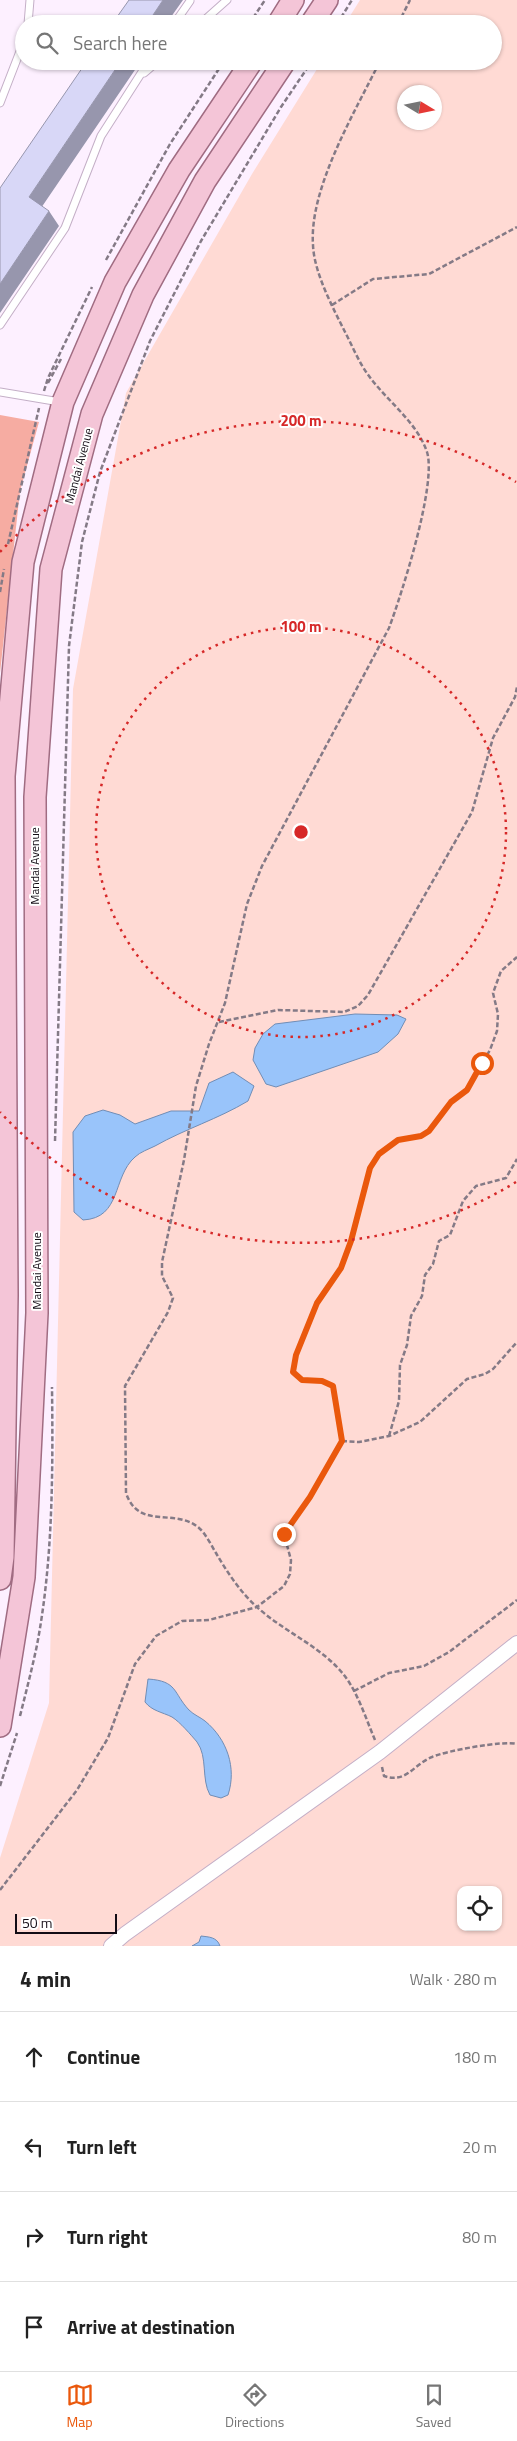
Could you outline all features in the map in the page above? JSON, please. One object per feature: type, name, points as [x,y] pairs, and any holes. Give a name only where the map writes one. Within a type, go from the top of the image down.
[{"type":"main road","points":[[284,15],[294,0]]},
{"type":"main road","points":[[317,15],[327,0]]},
{"type":"main road","points":[[0,1579],[4,1557],[6,1295],[4,776],[23,562],[63,402],[116,282],[179,170],[246,70]]},
{"type":"main road","name":"Mandai Avenue","points":[[9,1726],[24,1577],[36,1323],[35,797],[52,569],[92,414],[143,296],[205,181],[279,70]]},
{"type":"street","points":[[111,1946],[125,1934],[380,1752],[517,1643]]},
{"type":"lane","points":[[29,15],[30,0]]},
{"type":"lane","points":[[210,15],[227,0]]},
{"type":"lane","points":[[180,15],[190,1]]},
{"type":"lane","points":[[0,104],[15,65]]},
{"type":"lane","points":[[0,325],[65,228],[101,136],[143,70]]},
{"type":"lane","points":[[136,80],[148,70]]},
{"type":"lane","points":[[0,392],[63,402]]},
{"type":"path","points":[[255,15],[264,0]]},
{"type":"path","points":[[343,15],[352,0]]},
{"type":"path","points":[[402,15],[410,0]]},
{"type":"path","points":[[55,1149],[70,646],[82,542],[100,472],[150,342],[201,241],[306,70]]},
{"type":"path","points":[[376,70],[334,155],[313,223],[313,247],[332,306],[369,376],[419,435],[427,452],[430,475],[404,588],[389,628],[262,866],[247,904],[225,1002],[196,1086],[184,1160],[162,1262],[162,1276],[173,1298],[168,1312],[125,1386],[126,1493],[130,1505],[142,1515],[191,1523],[200,1529],[226,1570],[257,1607],[322,1654],[344,1675],[354,1691],[380,1752],[384,1776],[392,1778],[405,1776],[431,1757],[498,1743],[517,1744]]},
{"type":"path","points":[[332,306],[373,279],[429,274],[517,227]]},
{"type":"path","points":[[219,1022],[278,1010],[344,1012],[358,1006],[368,995],[472,812],[493,738],[515,697],[517,688]]},
{"type":"path","points":[[0,1890],[77,1790],[108,1738],[134,1664],[156,1636],[182,1621],[209,1620],[257,1607],[284,1586],[290,1574],[292,1560],[284,1534],[310,1497],[342,1441],[333,1386],[322,1381],[302,1380],[293,1372],[296,1355],[317,1303],[341,1268],[351,1241],[370,1168],[379,1154],[398,1140],[421,1136],[429,1131],[451,1102],[467,1090],[490,1050],[497,1031],[498,1014],[494,993],[501,971],[517,957]]},
{"type":"path","points":[[389,1436],[399,1401],[400,1365],[407,1345],[411,1316],[422,1296],[425,1275],[434,1264],[440,1241],[450,1235],[463,1201],[476,1186],[506,1178],[517,1158]]},
{"type":"path","points":[[342,1441],[359,1442],[389,1436],[420,1422],[467,1379],[485,1374],[493,1369],[517,1342]]},
{"type":"path","points":[[20,1717],[37,1644],[47,1568],[52,1464],[52,1384]]},
{"type":"path","points":[[354,1691],[389,1673],[424,1666],[449,1652],[517,1600]]},
{"type":"path","points":[[0,1786],[9,1726]]},
{"type":"shaded area","points":[[360,0],[517,0],[517,1946],[0,1946],[0,1858],[49,1703],[73,689],[126,393],[252,174],[316,70],[502,70],[502,15],[351,15]]},
{"type":"shaded area","points":[[0,415],[39,422],[20,491],[0,673]]},
{"type":"water","points":[[355,1014],[397,1015],[406,1019],[398,1034],[378,1052],[276,1087],[266,1084],[253,1060],[255,1048],[263,1034],[275,1024]]},
{"type":"water","points":[[233,1072],[254,1086],[248,1101],[137,1155],[128,1165],[111,1204],[95,1218],[83,1220],[74,1212],[73,1132],[85,1116],[103,1110],[120,1115],[135,1124],[171,1111],[199,1111],[209,1083]]},
{"type":"water","points":[[148,1679],[158,1680],[170,1685],[189,1710],[205,1721],[219,1736],[230,1764],[231,1775],[228,1795],[221,1798],[210,1795],[207,1789],[202,1754],[197,1742],[175,1719],[154,1709],[145,1702]]},
{"type":"water","points":[[201,1936],[215,1939],[220,1946],[192,1946],[199,1942]]},
{"type":"building","points":[[129,0],[163,0],[153,15],[118,15]]},
{"type":"building","points":[[81,70],[115,70],[29,197],[49,211],[0,284],[0,188]]},
{"type":"route","points":[[284,1534],[293,1518],[310,1497],[342,1441],[333,1386],[322,1381],[302,1380],[293,1372],[296,1355],[317,1303],[341,1268],[351,1241],[370,1168],[379,1154],[398,1140],[421,1136],[429,1131],[451,1102],[467,1090],[482,1063]]}]
